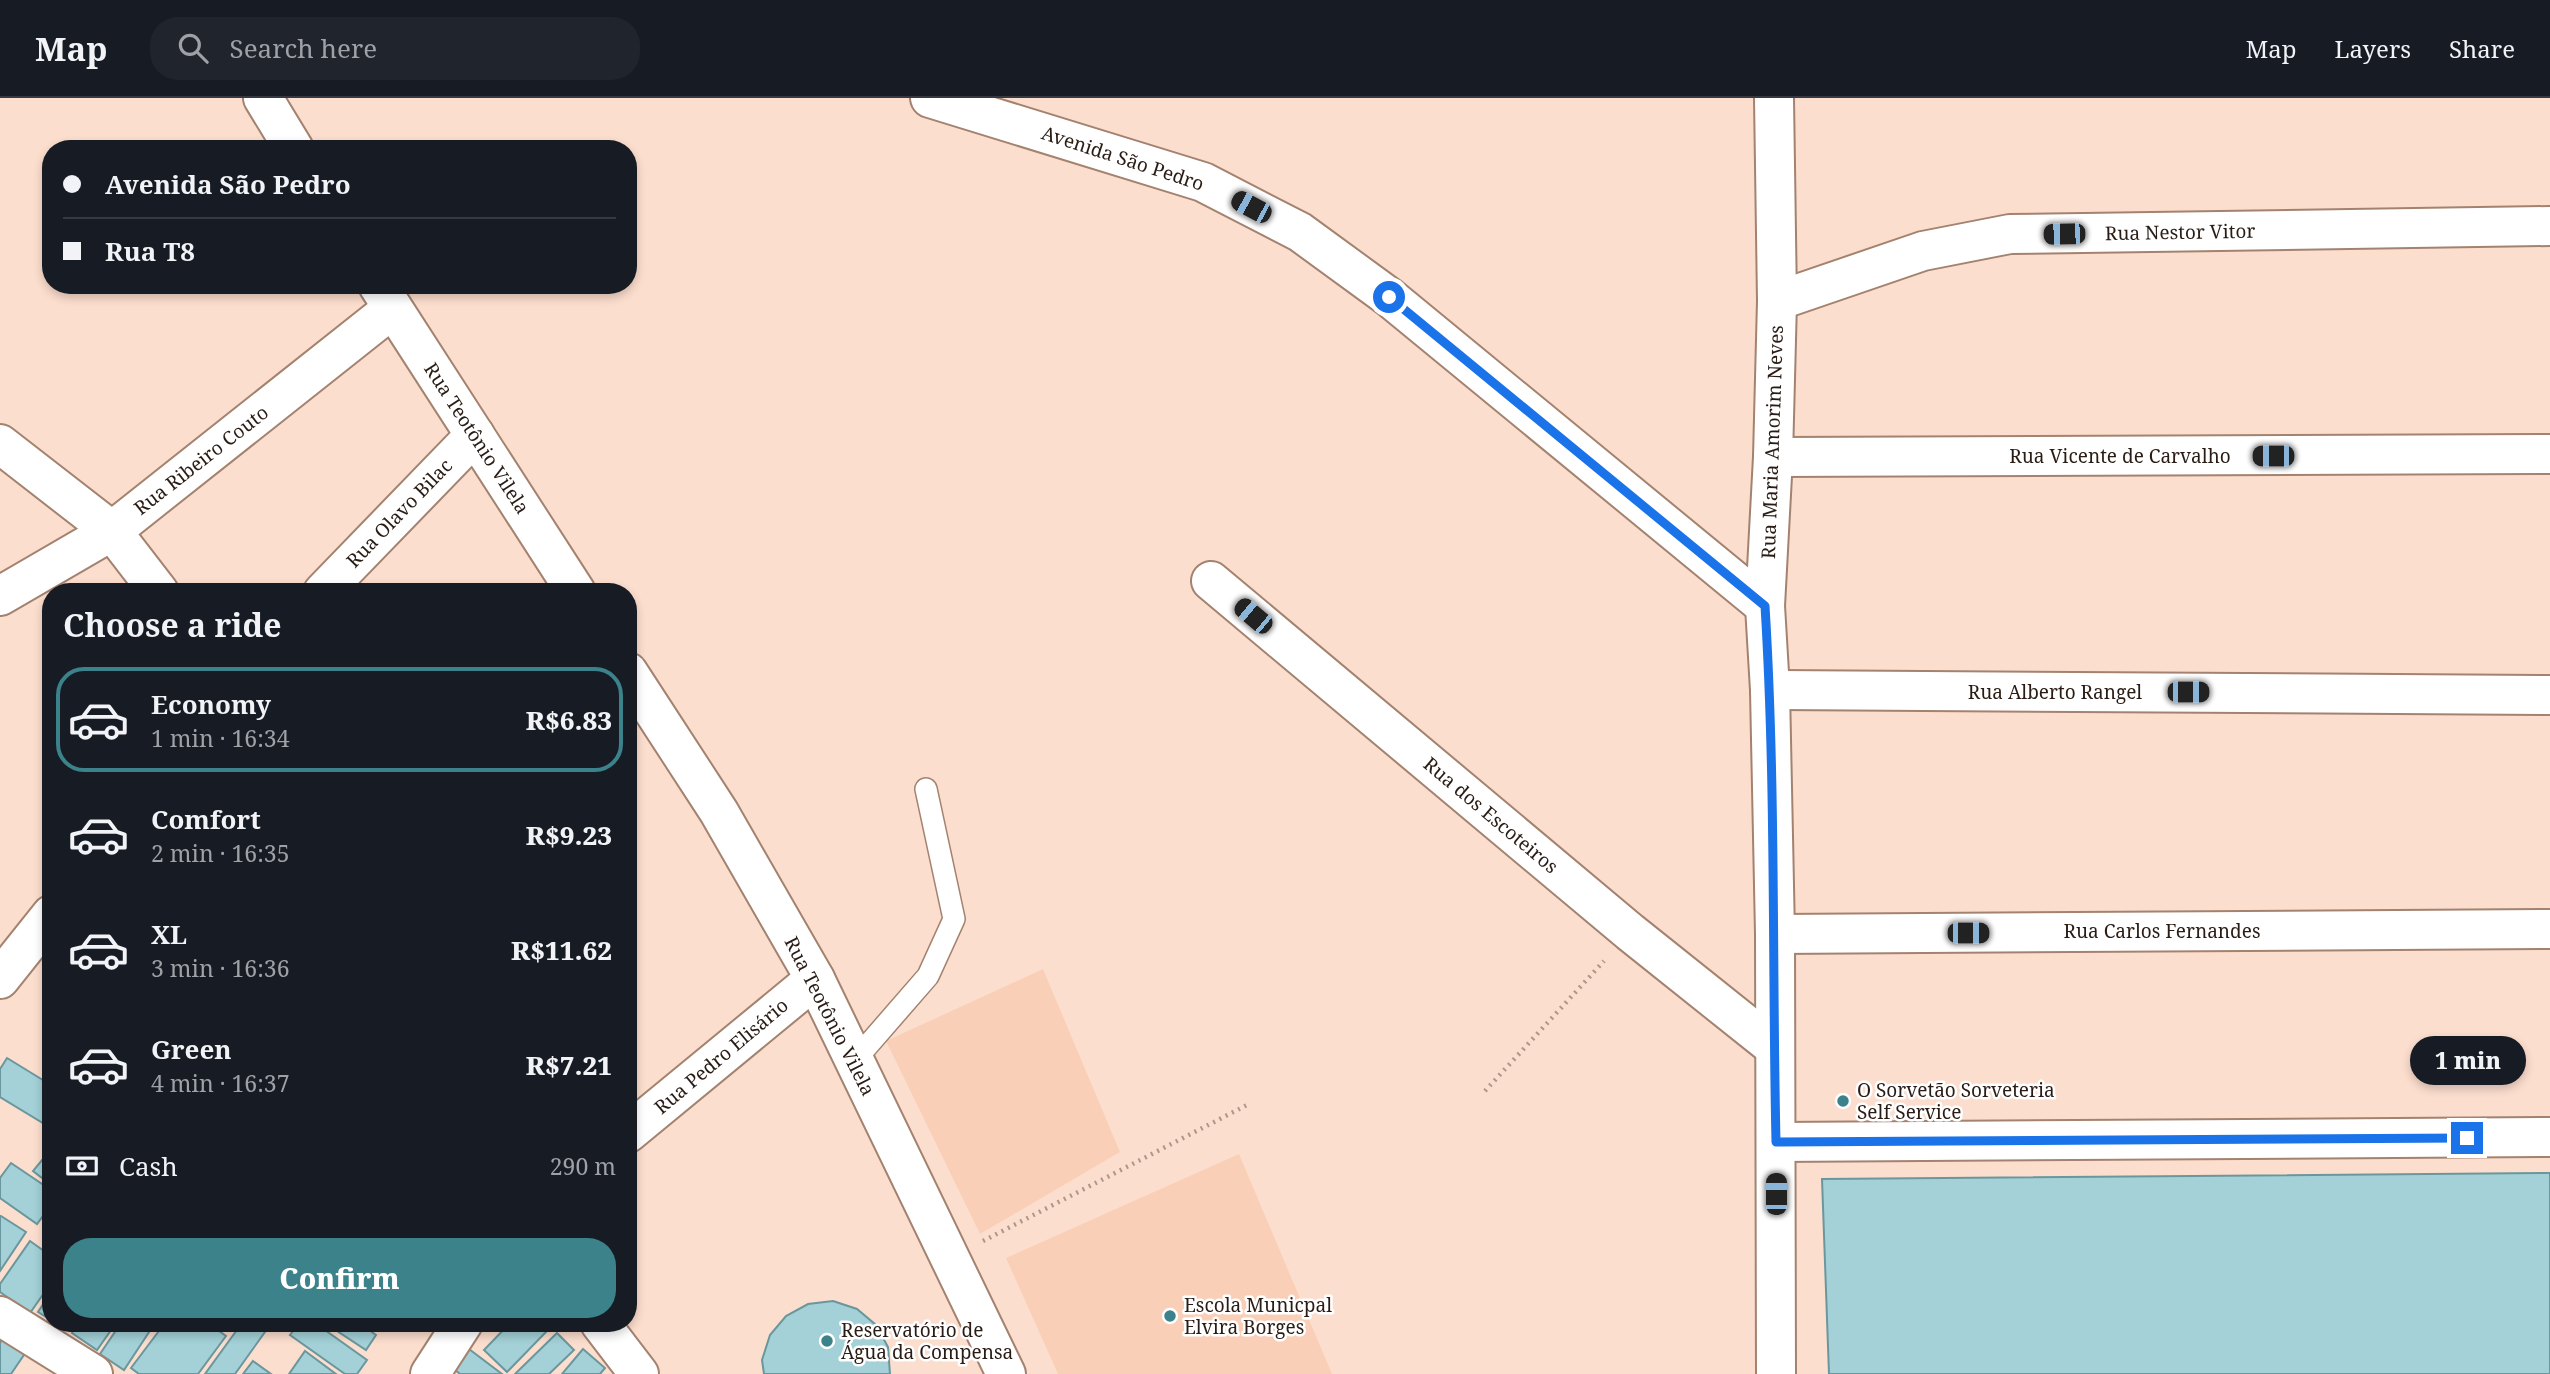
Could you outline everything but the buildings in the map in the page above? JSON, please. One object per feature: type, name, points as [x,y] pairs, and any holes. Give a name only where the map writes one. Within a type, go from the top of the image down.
[{"type":"street","points":[[263,98],[289,140]]},
{"type":"street","name":"Avenida São Pedro","points":[[930,98],[1203,182],[1300,232],[1389,297],[1765,606]]},
{"type":"street","name":"Rua Maria Amorim Neves","points":[[1774,98],[1777,301],[1773,457],[1765,606],[1770,690],[1775,934],[1773,1047],[1776,1142],[1776,1374]]},
{"type":"street","name":"Rua Nestor Vitor","points":[[1777,301],[1923,251],[2010,234],[2550,226]]},
{"type":"street","name":"Rua Teotônio Vilela","points":[[385,297],[570,583]]},
{"type":"street","name":"Rua Ribeiro Couto","points":[[0,596],[112,531],[385,297]]},
{"type":"street","name":"Rua Olavo Bilac","points":[[332,583],[475,435]]},
{"type":"street","points":[[0,444],[112,531],[152,583]]},
{"type":"street","name":"Rua Vicente de Carvalho","points":[[1773,457],[2550,454]]},
{"type":"street","name":"Rua dos Escoteiros","points":[[1211,581],[1630,932],[1773,1047]]},
{"type":"street","name":"Rua Teotônio Vilela","points":[[637,686],[719,812],[814,979],[1006,1374]]},
{"type":"street","name":"Rua Alberto Rangel","points":[[1770,690],[2550,695]]},
{"type":"street","points":[[0,979],[42,926]]},
{"type":"street","name":"Rua Carlos Fernandes","points":[[1775,934],[2550,929]]},
{"type":"street","name":"Rua Pedro Elisário","points":[[637,1126],[814,979]]},
{"type":"street","points":[[1776,1142],[2550,1137]]},
{"type":"street","points":[[0,1315],[93,1374]]},
{"type":"street","points":[[430,1374],[457,1332]]},
{"type":"street","points":[[607,1332],[639,1374]]},
{"type":"lane","points":[[855,1060],[928,976],[954,919],[926,789]]},
{"type":"path","points":[[1485,1091],[1630,932]]},
{"type":"path","points":[[950,1258],[1247,1105]]},
{"type":"shaded area","points":[[1043,969],[1120,1152],[980,1234],[886,1041]]},
{"type":"shaded area","name":"Escola Municpal Elvira Borges","points":[[1239,1154],[1332,1374],[1058,1374],[1006,1258]]},
{"type":"place","name":"O Sorvetão Sorveteria Self Service","points":[[1843,1101]]},
{"type":"place","name":"Escola Municpal Elvira Borges","points":[[1170,1316]]},
{"type":"place","name":"Reservatório de Água da Compensa","points":[[827,1341]]},
{"type":"route","points":[[1389,297],[1765,606],[1770,690],[1776,1142],[2467,1138]]}]
